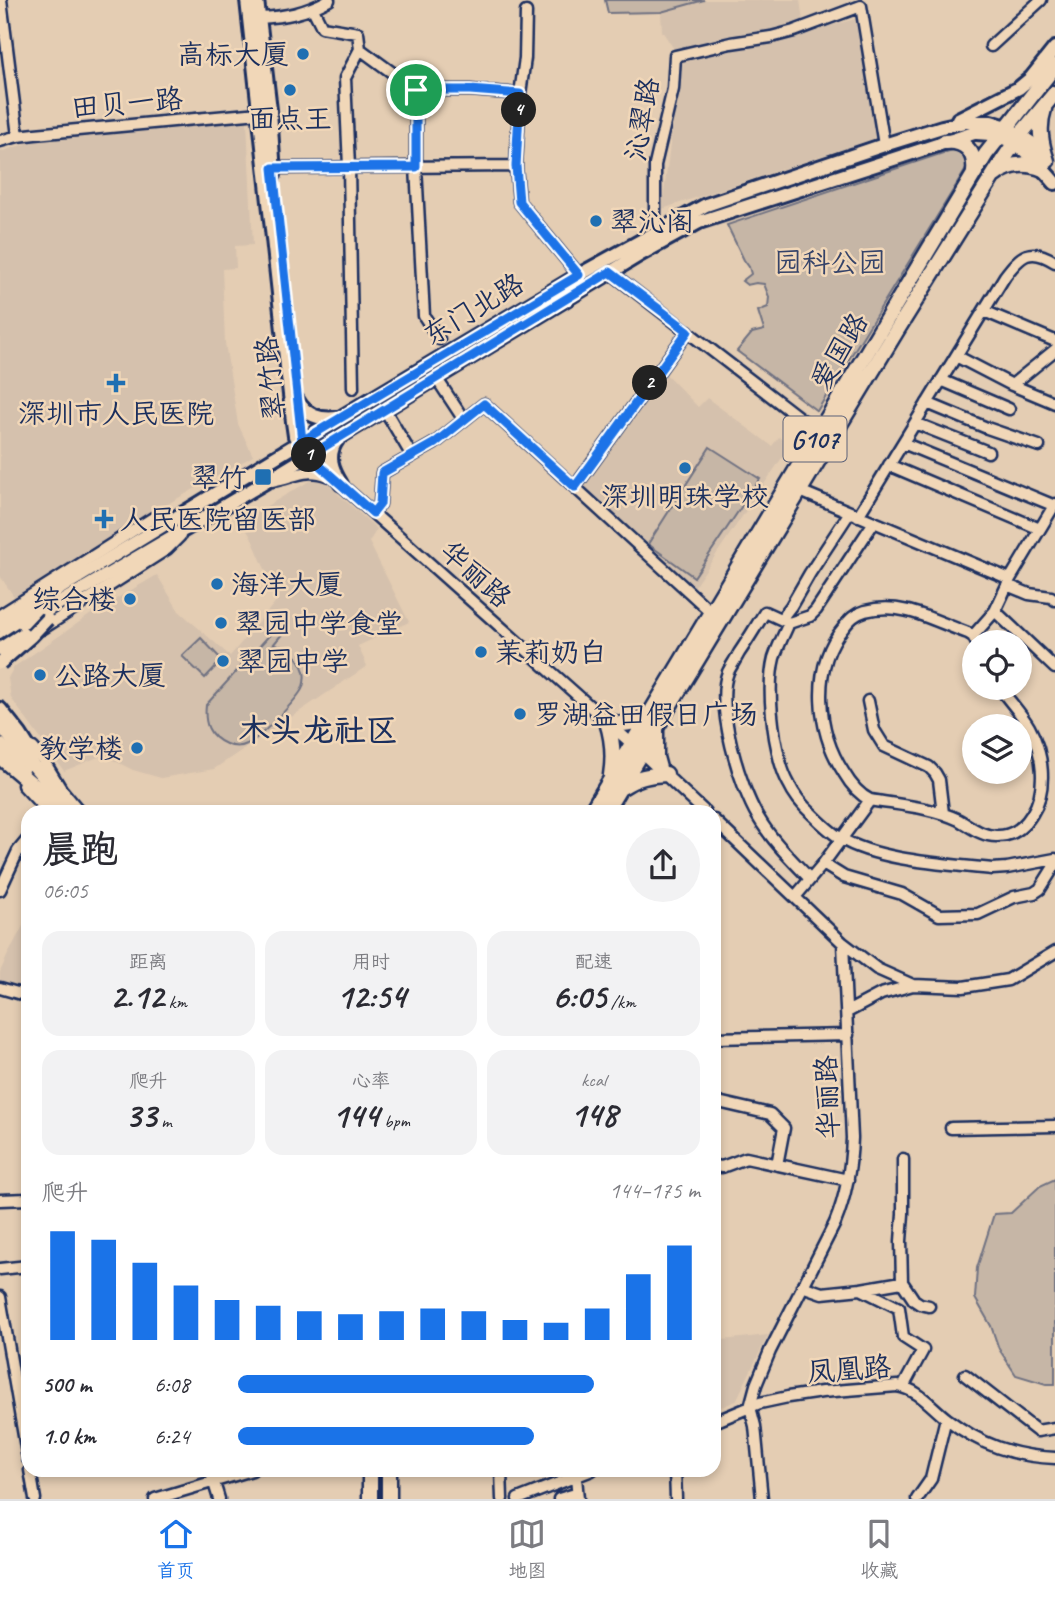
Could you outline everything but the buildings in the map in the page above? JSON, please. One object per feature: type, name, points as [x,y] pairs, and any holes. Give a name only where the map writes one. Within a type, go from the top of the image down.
[{"type":"highway","name":"爱国路","points":[[597,805],[615,784],[636,748],[651,712],[986,154],[1055,66]]},
{"type":"highway","points":[[991,178],[999,171],[1014,165],[1048,167],[1041,128],[1044,110],[1052,97]]},
{"type":"highway","name":"爱国路","points":[[636,748],[656,727],[991,178],[1052,97]]},
{"type":"highway","points":[[944,134],[969,149],[974,160],[974,174]]},
{"type":"highway","points":[[651,712],[635,722],[607,722],[613,747],[615,784],[662,771],[656,757],[656,727]]},
{"type":"highway","points":[[0,757],[43,786]]},
{"type":"highway","name":"爱国路","points":[[608,805],[615,784]]},
{"type":"highway","points":[[370,1477],[370,1499]]},
{"type":"highway","points":[[389,1477],[389,1499]]},
{"type":"main road","name":"翠竹路","points":[[247,0],[293,422],[300,442]]},
{"type":"main road","name":"翠竹路","points":[[257,0],[270,110],[273,168],[300,442],[301,449],[309,456]]},
{"type":"main road","points":[[944,134],[1019,88],[1031,78],[1055,48]]},
{"type":"main road","name":"东门北路","points":[[0,638],[341,437],[610,272],[699,222],[944,134],[965,122],[984,121],[1003,131]]},
{"type":"main road","points":[[1003,131],[1030,142],[1048,167],[1055,183]]},
{"type":"main road","name":"东门北路","points":[[0,625],[579,275],[706,205],[884,145],[944,134]]},
{"type":"main road","points":[[297,400],[301,407],[313,416],[328,419],[341,417]]},
{"type":"main road","points":[[339,482],[332,468],[331,451],[334,443],[341,437]]},
{"type":"main road","points":[[0,649],[90,594],[106,576]]},
{"type":"main road","points":[[0,663],[47,622]]},
{"type":"main road","points":[[0,708],[26,744],[53,805]]},
{"type":"main road","points":[[0,725],[43,786]]},
{"type":"main road","points":[[0,744],[64,805]]},
{"type":"street","points":[[1,0],[18,136]]},
{"type":"street","points":[[259,18],[281,17],[313,9],[329,0]]},
{"type":"street","points":[[991,46],[1041,0]]},
{"type":"street","name":"沁翠路","points":[[657,232],[654,219],[654,165],[673,89],[675,56],[794,31],[861,6],[884,145]]},
{"type":"street","points":[[313,9],[322,27],[358,33],[360,49],[345,78],[353,388]]},
{"type":"street","points":[[526,12],[516,166],[519,202],[579,275]]},
{"type":"street","points":[[360,49],[416,90],[520,94]]},
{"type":"street","points":[[416,90],[416,167],[424,316],[439,339]]},
{"type":"street","name":"田贝一路","points":[[0,141],[18,136],[259,113]]},
{"type":"street","points":[[273,168],[516,166]]},
{"type":"street","points":[[1055,262],[1042,255],[1028,253],[1022,256],[1005,276],[889,465],[810,573],[785,621],[772,668],[771,700],[780,761],[788,783],[800,803],[842,839],[898,857],[992,869],[1055,859]]},
{"type":"street","points":[[610,272],[819,433]]},
{"type":"street","points":[[984,311],[1055,341]]},
{"type":"street","points":[[575,487],[688,331]]},
{"type":"street","points":[[1012,385],[1055,350]]},
{"type":"street","points":[[956,356],[1012,385],[1055,403]]},
{"type":"street","points":[[437,379],[464,420]]},
{"type":"street","points":[[941,380],[1009,410]]},
{"type":"street","points":[[927,403],[986,428],[1039,446]]},
{"type":"street","points":[[373,513],[380,504],[382,473],[435,443],[484,404],[711,612]]},
{"type":"street","points":[[385,410],[412,456]]},
{"type":"street","points":[[915,423],[988,452]]},
{"type":"street","points":[[903,443],[1055,505],[981,630]]},
{"type":"street","name":"华丽路","points":[[309,456],[698,805]]},
{"type":"street","points":[[889,465],[1040,529]]},
{"type":"street","points":[[267,481],[310,472],[339,482]]},
{"type":"street","points":[[800,491],[1009,582],[1029,594],[1055,600]]},
{"type":"street","points":[[0,615],[153,518]]},
{"type":"street","points":[[810,880],[778,845],[758,817],[743,786],[732,750],[726,715],[726,683],[729,671],[765,612],[785,621],[804,619],[816,610],[874,522]]},
{"type":"street","points":[[0,656],[47,622],[167,549],[189,527]]},
{"type":"street","points":[[962,633],[901,609],[862,612],[852,616],[839,633],[830,650],[824,671],[822,714],[835,760],[852,785],[870,800],[943,813],[983,834],[996,837],[1020,829],[1036,807],[1043,782],[1035,741],[1028,726],[1009,700]]},
{"type":"street","points":[[995,611],[1055,668]]},
{"type":"street","points":[[867,701],[874,730],[884,746],[936,773],[943,813]]},
{"type":"street","points":[[0,708],[44,761],[74,805]]},
{"type":"street","points":[[0,764],[42,805]]},
{"type":"street","points":[[795,897],[870,800]]},
{"type":"street","points":[[721,827],[843,943],[877,969],[913,985]]},
{"type":"street","points":[[0,890],[21,847]]},
{"type":"street","points":[[823,864],[844,877],[902,894],[939,915],[978,914],[1014,897],[1034,893],[1040,889],[1055,865]]},
{"type":"street","name":"华丽路","points":[[750,1407],[764,1362],[839,1212],[848,1180],[852,1138],[843,943]]},
{"type":"street","points":[[847,1012],[881,994],[913,985],[963,987],[1008,981],[1055,952]]},
{"type":"street","points":[[0,988],[21,994]]},
{"type":"street","points":[[721,1038],[848,1035]]},
{"type":"street","points":[[721,1103],[770,1114],[784,1128],[776,1165]]},
{"type":"street","points":[[951,1128],[1055,1126]]},
{"type":"street","points":[[721,1167],[746,1158],[848,1180]]},
{"type":"street","points":[[903,1159],[902,1282],[914,1300],[929,1306]]},
{"type":"street","points":[[0,1200],[21,1199]]},
{"type":"street","points":[[0,1269],[21,1267]]},
{"type":"street","points":[[802,1286],[822,1293],[902,1282]]},
{"type":"street","points":[[861,1289],[899,1308],[903,1337],[923,1350],[903,1387]]},
{"type":"street","points":[[0,1297],[21,1398]]},
{"type":"street","points":[[965,1375],[1037,1431],[1055,1428]]},
{"type":"street","name":"凤凰路","points":[[721,1419],[777,1399],[810,1393],[884,1386],[903,1387],[921,1395],[946,1418],[990,1446],[1028,1456],[1055,1458]]},
{"type":"street","points":[[750,1407],[755,1426],[762,1499]]},
{"type":"street","points":[[917,1499],[931,1479],[946,1418]]},
{"type":"street","points":[[31,1477],[35,1499]]},
{"type":"street","points":[[212,1477],[219,1499]]},
{"type":"street","points":[[155,1499],[230,1477]]},
{"type":"street","points":[[501,1477],[502,1499]]},
{"type":"street","points":[[518,1499],[573,1477]]},
{"type":"street","points":[[575,1499],[576,1477]]},
{"type":"street","points":[[675,1477],[676,1499]]},
{"type":"street","points":[[559,1499],[572,1494],[575,1499]]},
{"type":"shaded area","points":[[704,0],[800,0],[803,21],[770,32],[676,52],[662,31],[661,12]]},
{"type":"shaded area","points":[[856,19],[876,138],[662,209],[680,63]]},
{"type":"shaded area","name":"深圳市人民医院","points":[[247,122],[253,245],[235,246],[236,268],[222,269],[225,343],[238,424],[253,456],[164,506],[15,598],[0,576],[0,152],[56,134]]},
{"type":"shaded area","name":"深圳明珠学校","points":[[660,368],[698,407],[707,398],[772,446],[779,437],[790,446],[692,590],[580,491]]},
{"type":"shaded area","name":"翠园中学","points":[[320,475],[377,529],[369,542],[409,622],[358,646],[367,666],[214,769],[161,778],[133,770],[103,755],[64,771],[11,698],[8,678],[14,667],[97,610],[157,575],[179,611],[230,656],[278,599],[251,537],[241,521]]},
{"type":"shaded area","points":[[21,930],[21,991],[0,985],[0,972]]},
{"type":"shaded area","points":[[768,1335],[736,1401],[721,1407],[721,1340]]},
{"type":"green space","points":[[605,0],[704,0],[661,12],[608,13]]},
{"type":"green space","name":"园科公园","points":[[958,148],[968,166],[817,411],[737,351],[752,333],[764,330],[758,311],[768,307],[769,297],[764,284],[747,285],[742,281],[751,274],[727,225]]},
{"type":"green space","points":[[710,447],[760,479],[694,577],[648,544]]},
{"type":"green space","points":[[284,619],[288,627],[273,645],[285,648],[297,657],[303,667],[303,687],[286,709],[252,741],[239,747],[226,744],[208,728],[206,705]]},
{"type":"green space","points":[[201,638],[222,660],[205,678],[182,656]]},
{"type":"green space","points":[[1055,1179],[1055,1384],[1046,1384],[1016,1375],[999,1349],[991,1326],[975,1298],[977,1268],[994,1214],[1011,1213],[1040,1186]]},
{"type":"place","name":"高标大厦","points":[[303,54]]},
{"type":"place","name":"面点王","points":[[290,90]]},
{"type":"place","name":"翠沁阁","points":[[596,221]]},
{"type":"place","name":"深圳市人民医院","points":[[116,383]]},
{"type":"place","name":"深圳明珠学校","points":[[685,468]]},
{"type":"place","name":"翠竹","points":[[263,477]]},
{"type":"place","name":"人民医院留医部","points":[[104,519]]},
{"type":"place","name":"海洋大厦","points":[[217,584]]},
{"type":"place","name":"综合楼","points":[[130,599]]},
{"type":"place","name":"翠园中学食堂","points":[[221,623]]},
{"type":"place","name":"茉莉奶白","points":[[481,652]]},
{"type":"place","name":"翠园中学","points":[[223,661]]},
{"type":"place","name":"公路大厦","points":[[40,675]]},
{"type":"place","name":"罗湖益田假日广场","points":[[520,714]]},
{"type":"place","name":"教学楼","points":[[137,748]]},
{"type":"district","name":"木头龙社区","points":[[318,730]]},
{"type":"route","points":[[416,90],[416,167],[273,168],[302,441],[298,444],[309,456],[610,272],[688,331],[575,487],[484,404],[435,443],[382,473],[380,504],[373,513],[309,456],[302,441],[579,275],[519,202],[516,166],[520,94],[416,90]]}]
